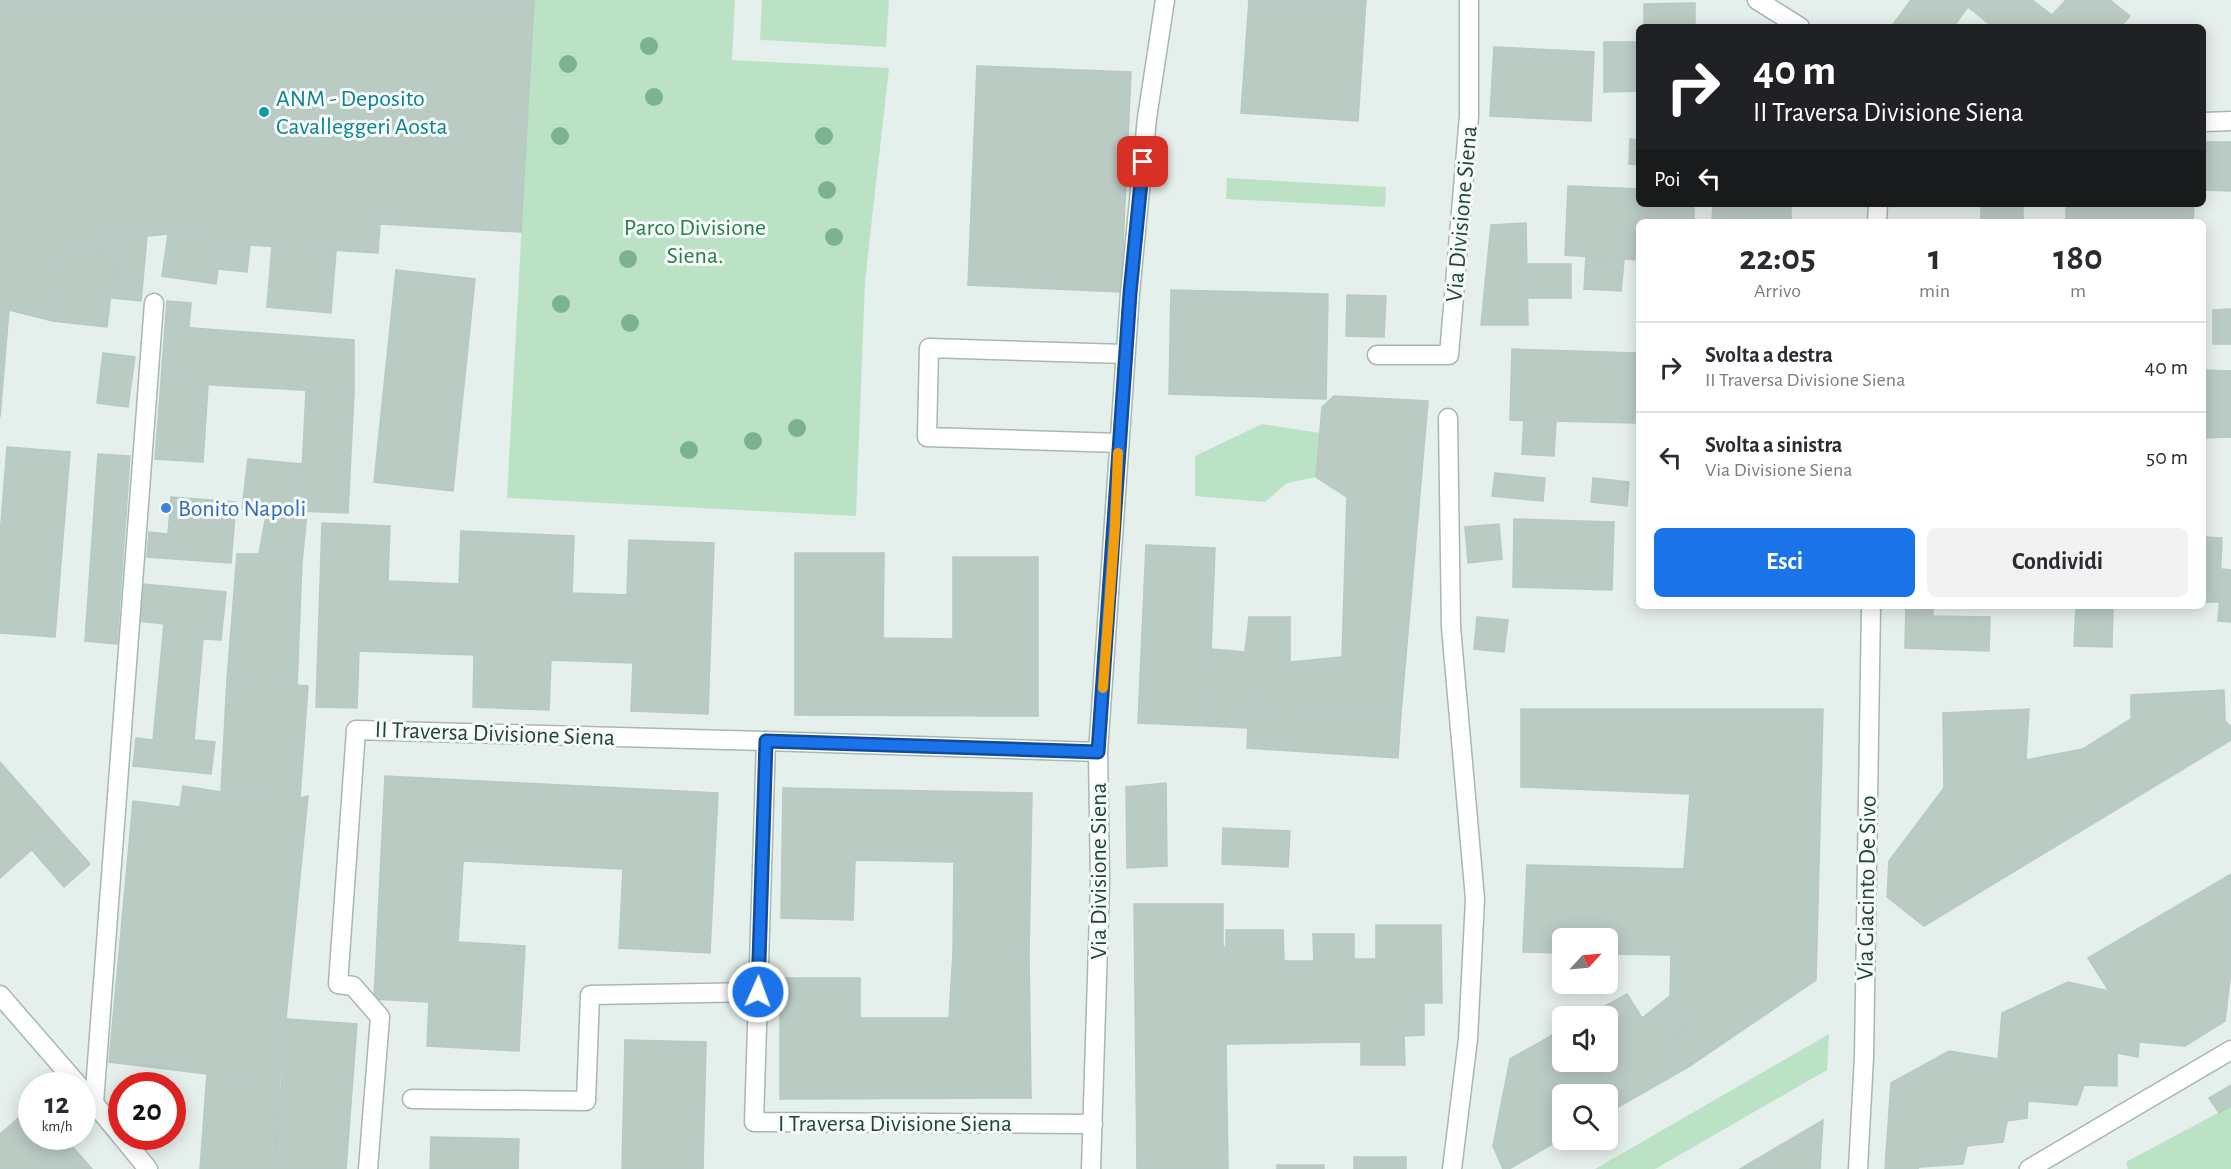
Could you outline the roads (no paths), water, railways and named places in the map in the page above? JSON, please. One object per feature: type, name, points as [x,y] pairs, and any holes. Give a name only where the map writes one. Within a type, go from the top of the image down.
[{"type":"street","name":"Via Divisione Siena","points":[[1091,1169],[1100,882],[1098,752],[1125,354],[1147,118],[1165,0]]},
{"type":"street","name":"Via Divisione Siena","points":[[1377,354],[1449,355],[1469,116],[1469,0]]},
{"type":"street","points":[[1756,0],[1795,24]]},
{"type":"street","points":[[2206,122],[2231,121]]},
{"type":"street","points":[[90,1072],[154,303]]},
{"type":"street","points":[[1119,443],[927,436],[929,348],[1125,354]]},
{"type":"street","points":[[1448,418],[1451,627],[1475,899],[1468,1039],[1452,1169]]},
{"type":"street","name":"Via Giacinto De Sivo","points":[[1858,1169],[1864,1058],[1871,609]]},
{"type":"street","name":"II Traversa Divisione Siena","points":[[368,1169],[380,1017],[353,986],[338,984],[356,730],[1098,752]]},
{"type":"street","name":"I Traversa Divisione Siena","points":[[766,741],[754,1122],[1093,1124]]},
{"type":"street","points":[[412,1099],[586,1101],[590,994],[758,992]]},
{"type":"street","points":[[0,995],[67,1072]]},
{"type":"street","points":[[2029,1169],[2231,1050]]},
{"type":"street","points":[[96,1106],[108,1120]]},
{"type":"street","points":[[133,1150],[148,1169]]},
{"type":"place","name":"ANM - Deposito Cavalleggeri Aosta","points":[[264,112]]},
{"type":"place","name":"Bonito Napoli","points":[[166,508]]},
{"type":"park label","name":"Parco Divisione Siena.","points":[[695,241]]}]
